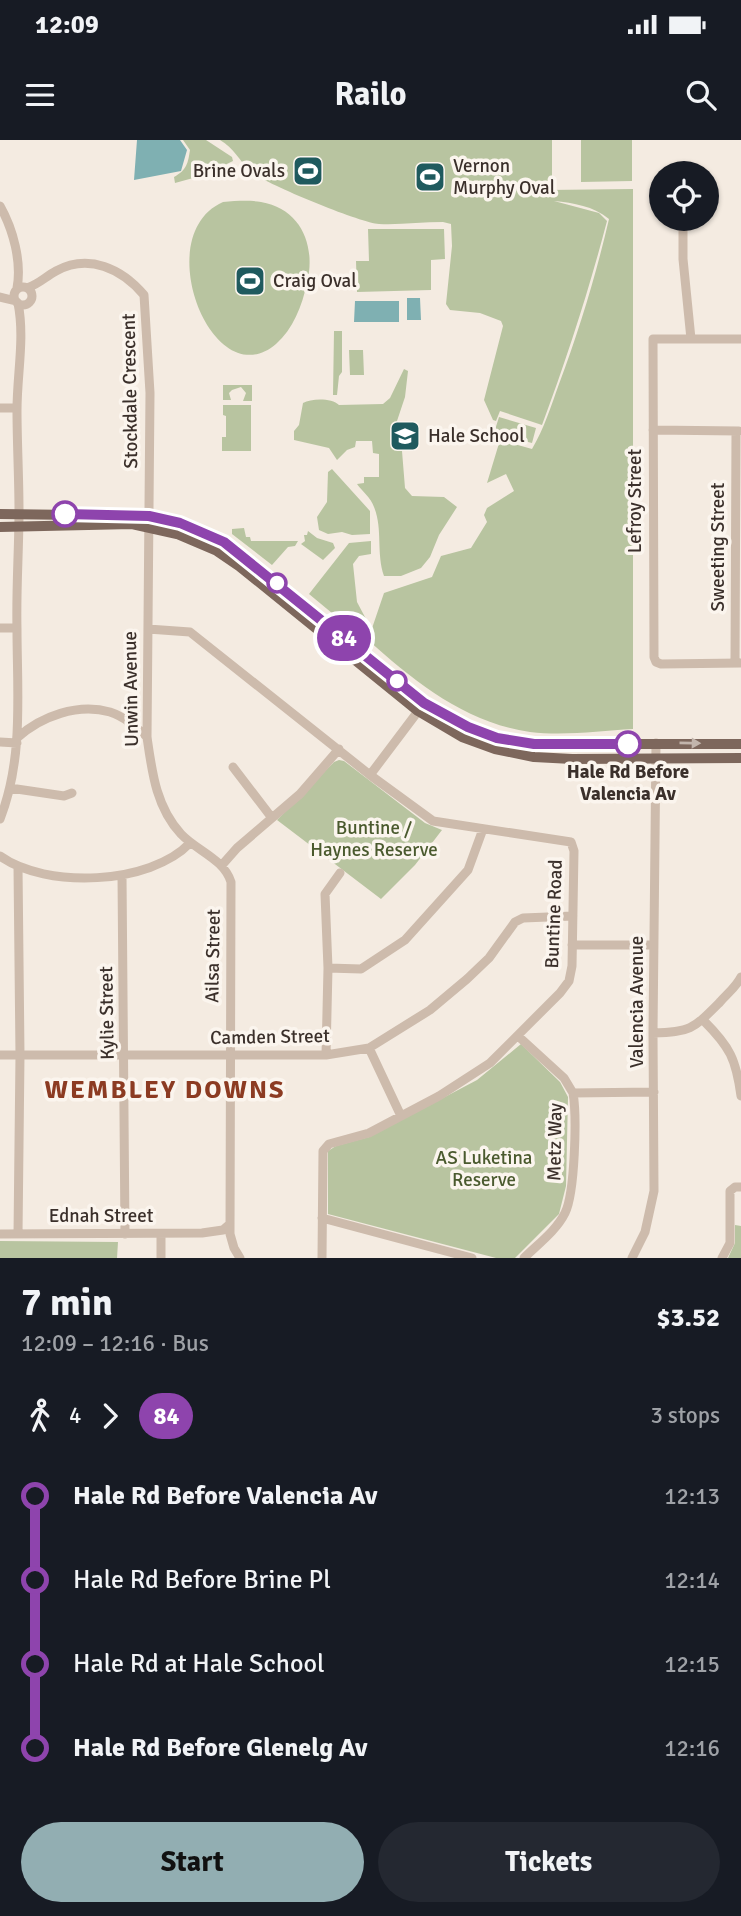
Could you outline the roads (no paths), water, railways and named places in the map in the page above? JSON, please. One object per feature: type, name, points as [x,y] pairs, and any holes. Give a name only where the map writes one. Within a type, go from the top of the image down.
[{"type":"main road","points":[[0,514],[180,523],[224,542],[421,707],[462,737],[508,752],[534,757],[741,758]]},
{"type":"main road","points":[[0,527],[132,524],[149,521]]},
{"type":"main road","points":[[421,707],[497,738],[534,744],[741,744]]},
{"type":"street","points":[[0,206],[11,232],[24,294],[17,408],[17,740],[10,788],[0,819]]},
{"type":"street","points":[[684,231],[691,339],[741,339]]},
{"type":"street","name":"Stockdale Crescent","points":[[2,297],[24,294],[56,271],[72,265],[87,264],[109,267],[127,276],[144,295],[150,393],[149,521]]},
{"type":"street","name":"Lefroy Street","points":[[691,339],[653,339],[654,657],[656,662],[661,664],[738,663]]},
{"type":"street","points":[[0,408],[17,408]]},
{"type":"street","points":[[653,430],[738,432]]},
{"type":"street","name":"Sweeting Street","points":[[738,432],[738,663]]},
{"type":"street","name":"Unwin Avenue","points":[[149,521],[147,737],[153,780],[172,823],[190,843],[222,865]]},
{"type":"street","points":[[0,628],[17,628]]},
{"type":"street","name":"Buntine Road","points":[[148,629],[190,632],[370,775],[433,821],[571,842],[574,851],[572,966],[569,981],[490,1063],[466,1080],[369,1133],[329,1144],[323,1151],[322,1258]]},
{"type":"street","points":[[370,775],[421,707]]},
{"type":"street","points":[[0,743],[17,740],[33,727],[65,711],[88,710],[110,712],[129,721],[147,737]]},
{"type":"street","name":"Valencia Avenue","points":[[632,1258],[645,1232],[654,1191],[656,743]]},
{"type":"street","points":[[222,865],[237,848],[300,794],[339,749]]},
{"type":"street","points":[[233,767],[272,818]]},
{"type":"street","points":[[10,788],[64,796],[72,793]]},
{"type":"street","points":[[328,968],[361,969],[405,940],[468,870],[483,830]]},
{"type":"street","points":[[0,856],[18,867],[82,878],[122,875],[167,860],[190,843]]},
{"type":"street","name":"Ailsa Street","points":[[222,865],[228,870],[231,882],[230,1224],[231,1240],[240,1258]]},
{"type":"street","points":[[18,867],[18,1234]]},
{"type":"street","points":[[326,1055],[328,968],[325,894],[340,873]]},
{"type":"street","name":"Kylie Street","points":[[122,875],[125,1234]]},
{"type":"street","name":"Camden Street","points":[[0,1055],[326,1055],[369,1048],[429,1010],[467,979],[489,958],[515,922],[538,916],[573,916]]},
{"type":"street","points":[[572,945],[654,945]]},
{"type":"street","points":[[653,1033],[680,1032],[704,1021],[741,977]]},
{"type":"street","points":[[704,1021],[725,1042],[730,1052],[741,1096]]},
{"type":"street","points":[[518,1036],[564,1079],[573,1093],[654,1092]]},
{"type":"street","points":[[369,1048],[401,1116]]},
{"type":"street","name":"Metz Way","points":[[524,1258],[557,1226],[566,1212],[573,1185],[573,1093]]},
{"type":"street","points":[[722,1258],[730,1243],[730,1191],[741,1187]]},
{"type":"street","points":[[322,1218],[472,1258]]},
{"type":"street","name":"Ednah Street","points":[[0,1234],[202,1233],[223,1230],[230,1224]]},
{"type":"street","name":"Ednah Street","points":[[202,1233],[224,1236],[231,1240]]},
{"type":"street","points":[[161,1234],[161,1258]]},
{"type":"water","points":[[137,140],[180,140],[187,150],[181,171],[134,180]]},
{"type":"water","points":[[407,298],[420,298],[421,320],[407,320]]},
{"type":"water","points":[[355,301],[399,301],[399,322],[354,322]]},
{"type":"place","name":"Brine Ovals","points":[[308,171]]},
{"type":"place","name":"Vernon Murphy Oval","points":[[430,177]]},
{"type":"place","name":"Craig Oval","points":[[250,281]]},
{"type":"place","name":"Hale School","points":[[405,436]]},
{"type":"place","name":"Hale Rd Before Valencia Av","points":[[628,744]]},
{"type":"district","name":"WEMBLEY DOWNS","points":[[165,1090]]},
{"type":"park label","name":"Buntine / Haynes Reserve","points":[[374,839]]},
{"type":"park label","name":"AS Luketina Reserve","points":[[484,1169]]}]
